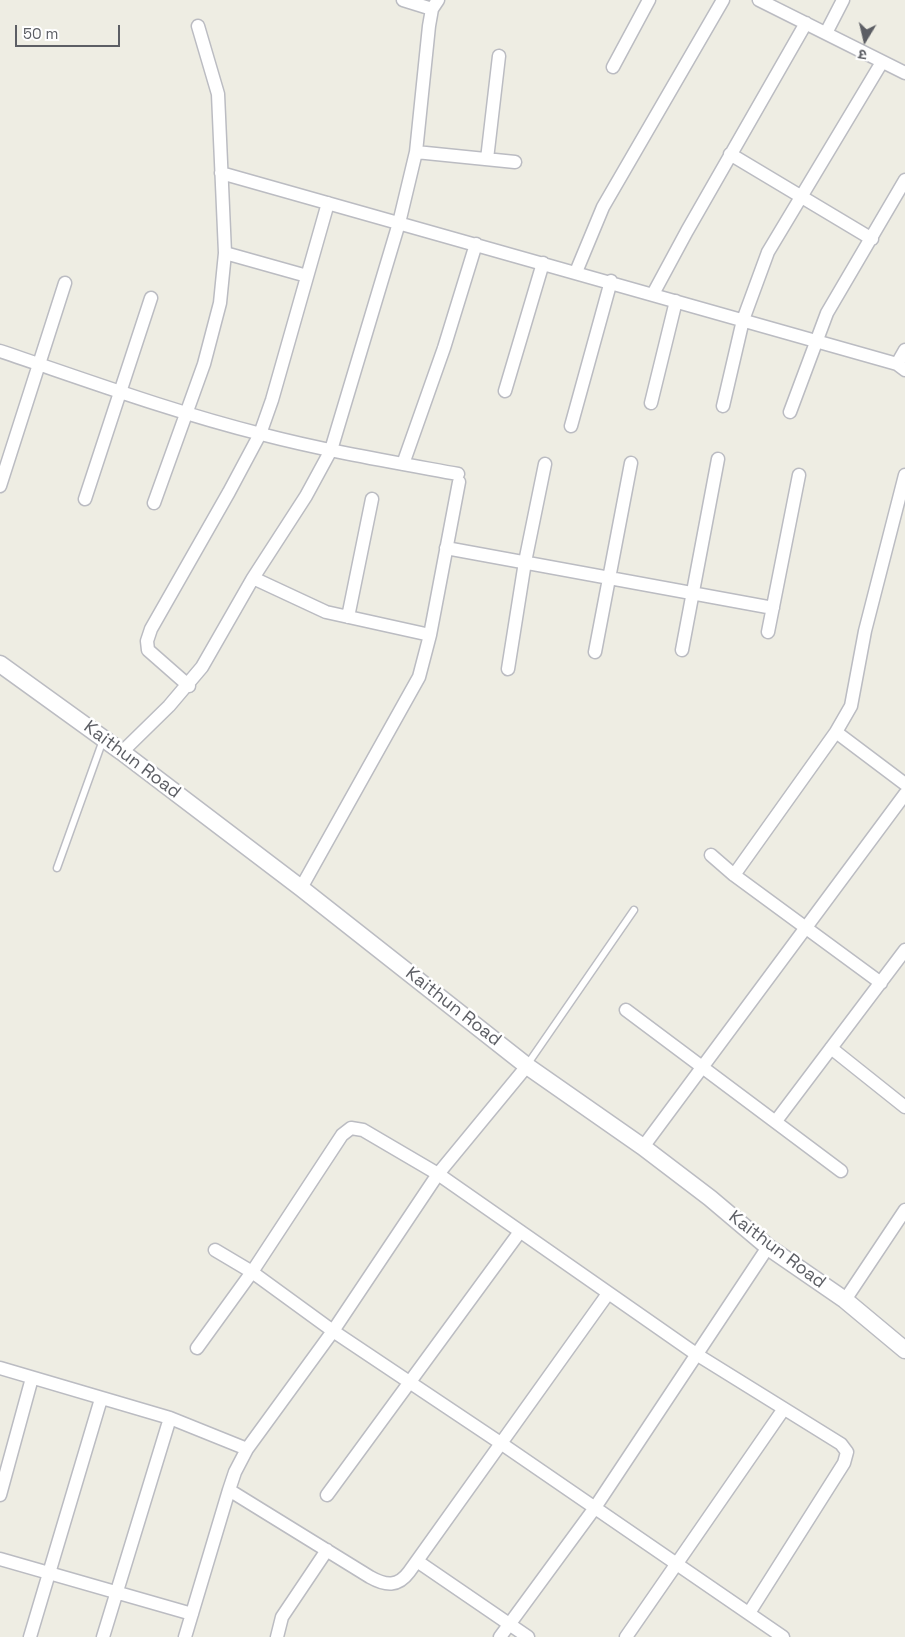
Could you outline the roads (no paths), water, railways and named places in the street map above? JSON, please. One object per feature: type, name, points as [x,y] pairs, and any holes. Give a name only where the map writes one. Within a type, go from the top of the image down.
[{"type":"street","points":[[122,752],[188,686],[202,667],[253,578],[306,496],[331,450],[399,223],[416,152],[435,4],[403,0]]},
{"type":"street","points":[[613,67],[649,0]]},
{"type":"street","points":[[576,272],[603,207],[723,0]]},
{"type":"street","points":[[759,0],[905,73]]},
{"type":"street","points":[[826,33],[842,0]]},
{"type":"street","points":[[653,294],[730,154],[806,24]]},
{"type":"street","points":[[154,503],[188,412],[220,303],[225,253],[218,94],[198,26]]},
{"type":"street","points":[[488,159],[499,56]]},
{"type":"street","points":[[724,406],[743,320],[768,252],[882,62]]},
{"type":"street","points":[[416,152],[515,162]]},
{"type":"street","points":[[730,154],[872,239]]},
{"type":"street","points":[[221,173],[611,281],[901,367],[905,350]]},
{"type":"street","points":[[790,412],[815,342],[828,313],[905,180]]},
{"type":"street","points":[[188,686],[148,650],[151,629],[230,492],[260,434],[272,400],[328,203]]},
{"type":"street","points":[[403,464],[444,348],[476,244]]},
{"type":"street","points":[[225,253],[307,276]]},
{"type":"street","points":[[505,391],[543,263]]},
{"type":"street","points":[[571,426],[611,281]]},
{"type":"street","points":[[0,486],[65,283]]},
{"type":"street","points":[[85,499],[151,298]]},
{"type":"street","points":[[651,403],[676,301]]},
{"type":"street","points":[[0,352],[120,392],[260,434],[403,464],[459,478],[430,635],[419,677],[301,888]]},
{"type":"street","points":[[682,650],[718,459]]},
{"type":"street","points":[[595,652],[631,463]]},
{"type":"street","points":[[508,669],[525,562],[545,464]]},
{"type":"street","points":[[768,632],[799,475]]},
{"type":"street","points":[[734,875],[836,732],[851,706],[855,693],[859,655],[899,517],[905,475]]},
{"type":"street","points":[[348,617],[372,499]]},
{"type":"street","points":[[446,548],[773,608]]},
{"type":"street","points":[[253,578],[326,612],[430,635]]},
{"type":"street","name":"Kaithun Road","points":[[0,664],[122,752],[301,888],[527,1066],[643,1147],[710,1198],[768,1247],[845,1300],[905,1350]]},
{"type":"street","points":[[836,732],[905,784]]},
{"type":"street","points":[[643,1147],[905,794]]},
{"type":"street","points":[[711,855],[734,875],[881,982]]},
{"type":"street","points":[[776,1121],[905,950]]},
{"type":"street","points":[[626,1010],[841,1171]]},
{"type":"street","points":[[831,1048],[905,1107]]},
{"type":"street","points":[[185,1637],[229,1490],[235,1472],[247,1449],[333,1331],[438,1174],[527,1066]]},
{"type":"street","points":[[196,1348],[252,1272],[342,1135],[351,1128],[363,1130],[438,1174],[607,1295],[783,1410],[841,1444],[847,1452],[844,1463],[749,1612]]},
{"type":"street","points":[[845,1300],[905,1210]]},
{"type":"street","points":[[327,1496],[519,1233]]},
{"type":"street","points":[[500,1637],[594,1508],[768,1247]]},
{"type":"street","points":[[215,1250],[252,1272],[333,1331],[502,1444],[783,1637]]},
{"type":"street","points":[[229,1490],[370,1577],[386,1584],[403,1579],[502,1444],[607,1295]]},
{"type":"street","points":[[0,1368],[170,1418],[247,1449]]},
{"type":"street","points":[[0,1495],[32,1378]]},
{"type":"street","points":[[30,1637],[101,1399]]},
{"type":"street","points":[[626,1637],[783,1410]]},
{"type":"street","points":[[103,1637],[170,1418]]},
{"type":"street","points":[[277,1637],[282,1617],[327,1550]]},
{"type":"street","points":[[0,1558],[192,1614]]},
{"type":"street","points":[[417,1561],[528,1637]]},
{"type":"lane","points":[[57,868],[104,739]]},
{"type":"lane","points":[[527,1066],[634,910]]}]
